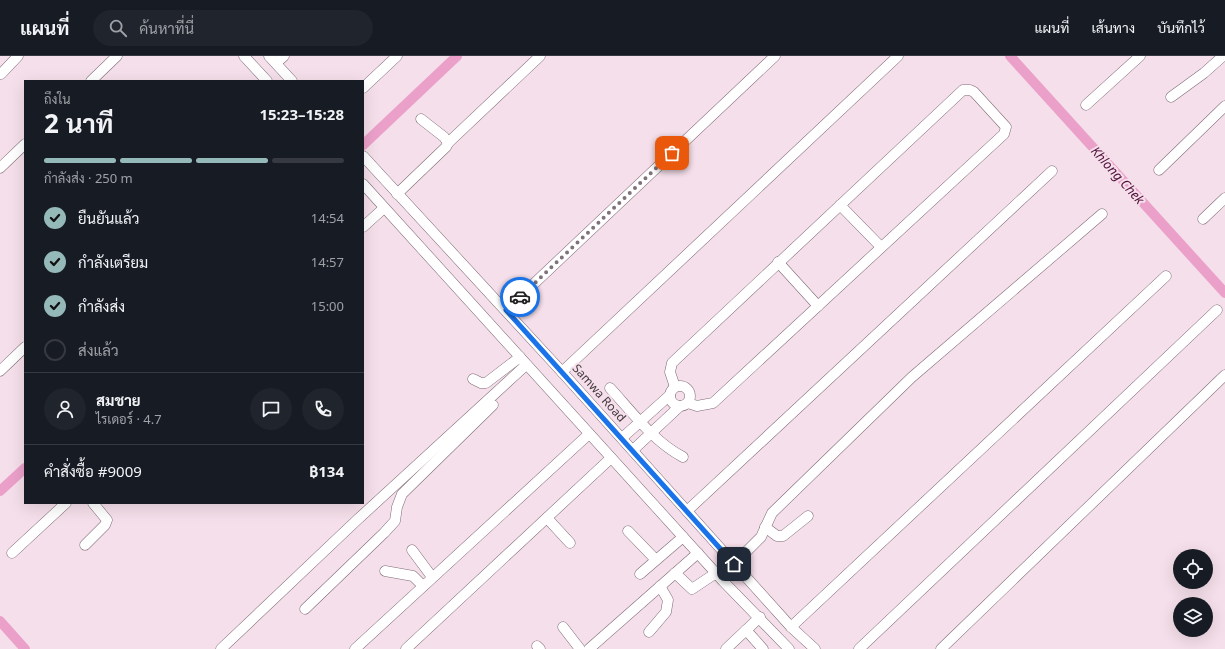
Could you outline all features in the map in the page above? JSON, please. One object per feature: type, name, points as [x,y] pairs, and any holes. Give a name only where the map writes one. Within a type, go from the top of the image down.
[{"type":"street","points":[[1,74],[18,56]]},
{"type":"street","points":[[92,80],[117,56]]},
{"type":"street","points":[[244,56],[266,80]]},
{"type":"street","points":[[284,56],[272,60],[291,80]]},
{"type":"street","points":[[364,87],[397,56]]},
{"type":"street","points":[[397,194],[431,163],[446,147],[448,142],[540,56]]},
{"type":"street","points":[[506,310],[776,56]]},
{"type":"street","points":[[562,372],[898,56]]},
{"type":"street","points":[[1171,97],[1204,73],[1223,56]]},
{"type":"street","points":[[1086,105],[1133,58]]},
{"type":"street","points":[[963,90],[970,90],[974,92],[1006,127],[1006,132],[713,403],[697,406],[675,405],[671,401],[672,391],[670,372],[672,363],[840,205],[963,90]]},
{"type":"street","points":[[1159,170],[1225,106]]},
{"type":"street","points":[[421,119],[444,137],[448,142]]},
{"type":"street","points":[[0,168],[24,147]]},
{"type":"street","name":"Samwa Road","points":[[364,157],[466,270],[506,310],[791,627],[815,649]]},
{"type":"street","points":[[685,509],[699,492],[723,476],[1052,171]]},
{"type":"street","points":[[364,186],[716,573],[760,617],[789,649]]},
{"type":"street","points":[[1203,219],[1225,198]]},
{"type":"street","points":[[840,205],[881,247]]},
{"type":"street","points":[[364,226],[384,208]]},
{"type":"street","points":[[734,564],[761,537],[772,513],[912,377],[1102,214]]},
{"type":"street","points":[[778,262],[818,306]]},
{"type":"street","points":[[452,282],[466,270]]},
{"type":"street","points":[[791,627],[1166,276]]},
{"type":"street","points":[[859,649],[1217,310]]},
{"type":"street","points":[[0,371],[24,348]]},
{"type":"street","points":[[473,379],[480,383],[486,383],[525,364]]},
{"type":"street","points":[[305,609],[395,521],[397,507],[402,494],[525,364]]},
{"type":"street","points":[[221,649],[525,364]]},
{"type":"street","points":[[941,649],[1225,375]]},
{"type":"street","points":[[622,438],[680,385],[688,389],[690,399],[633,450]]},
{"type":"street","points":[[610,388],[641,422],[671,451],[683,457]]},
{"type":"street","points":[[356,649],[432,577],[589,434]]},
{"type":"street","points":[[406,649],[611,458]]},
{"type":"street","points":[[12,553],[65,504]]},
{"type":"street","points":[[84,545],[105,525],[107,520],[94,504]]},
{"type":"street","points":[[765,527],[777,536],[783,536],[808,516]]},
{"type":"street","points":[[547,518],[570,543]]},
{"type":"street","points":[[628,531],[656,560]]},
{"type":"street","points":[[640,574],[683,537]]},
{"type":"street","points":[[412,550],[432,577]]},
{"type":"street","points":[[589,649],[698,553]]},
{"type":"street","points":[[385,571],[413,576],[423,586]]},
{"type":"street","points":[[675,573],[692,589],[716,573]]},
{"type":"street","points":[[649,632],[666,612],[668,600],[660,586]]},
{"type":"street","points":[[726,649],[760,617]]},
{"type":"street","points":[[563,627],[580,649]]},
{"type":"street","points":[[746,630],[763,649]]},
{"type":"waterway","points":[[364,144],[457,56]]},
{"type":"waterway","name":"Khlong Chek","points":[[1010,56],[1225,293]]},
{"type":"waterway","points":[[0,491],[24,469]]},
{"type":"waterway","points":[[0,621],[25,649]]},
{"type":"way so far","points":[[520,297],[672,153]]},
{"type":"route","points":[[520,297],[506,310],[734,564]]}]
